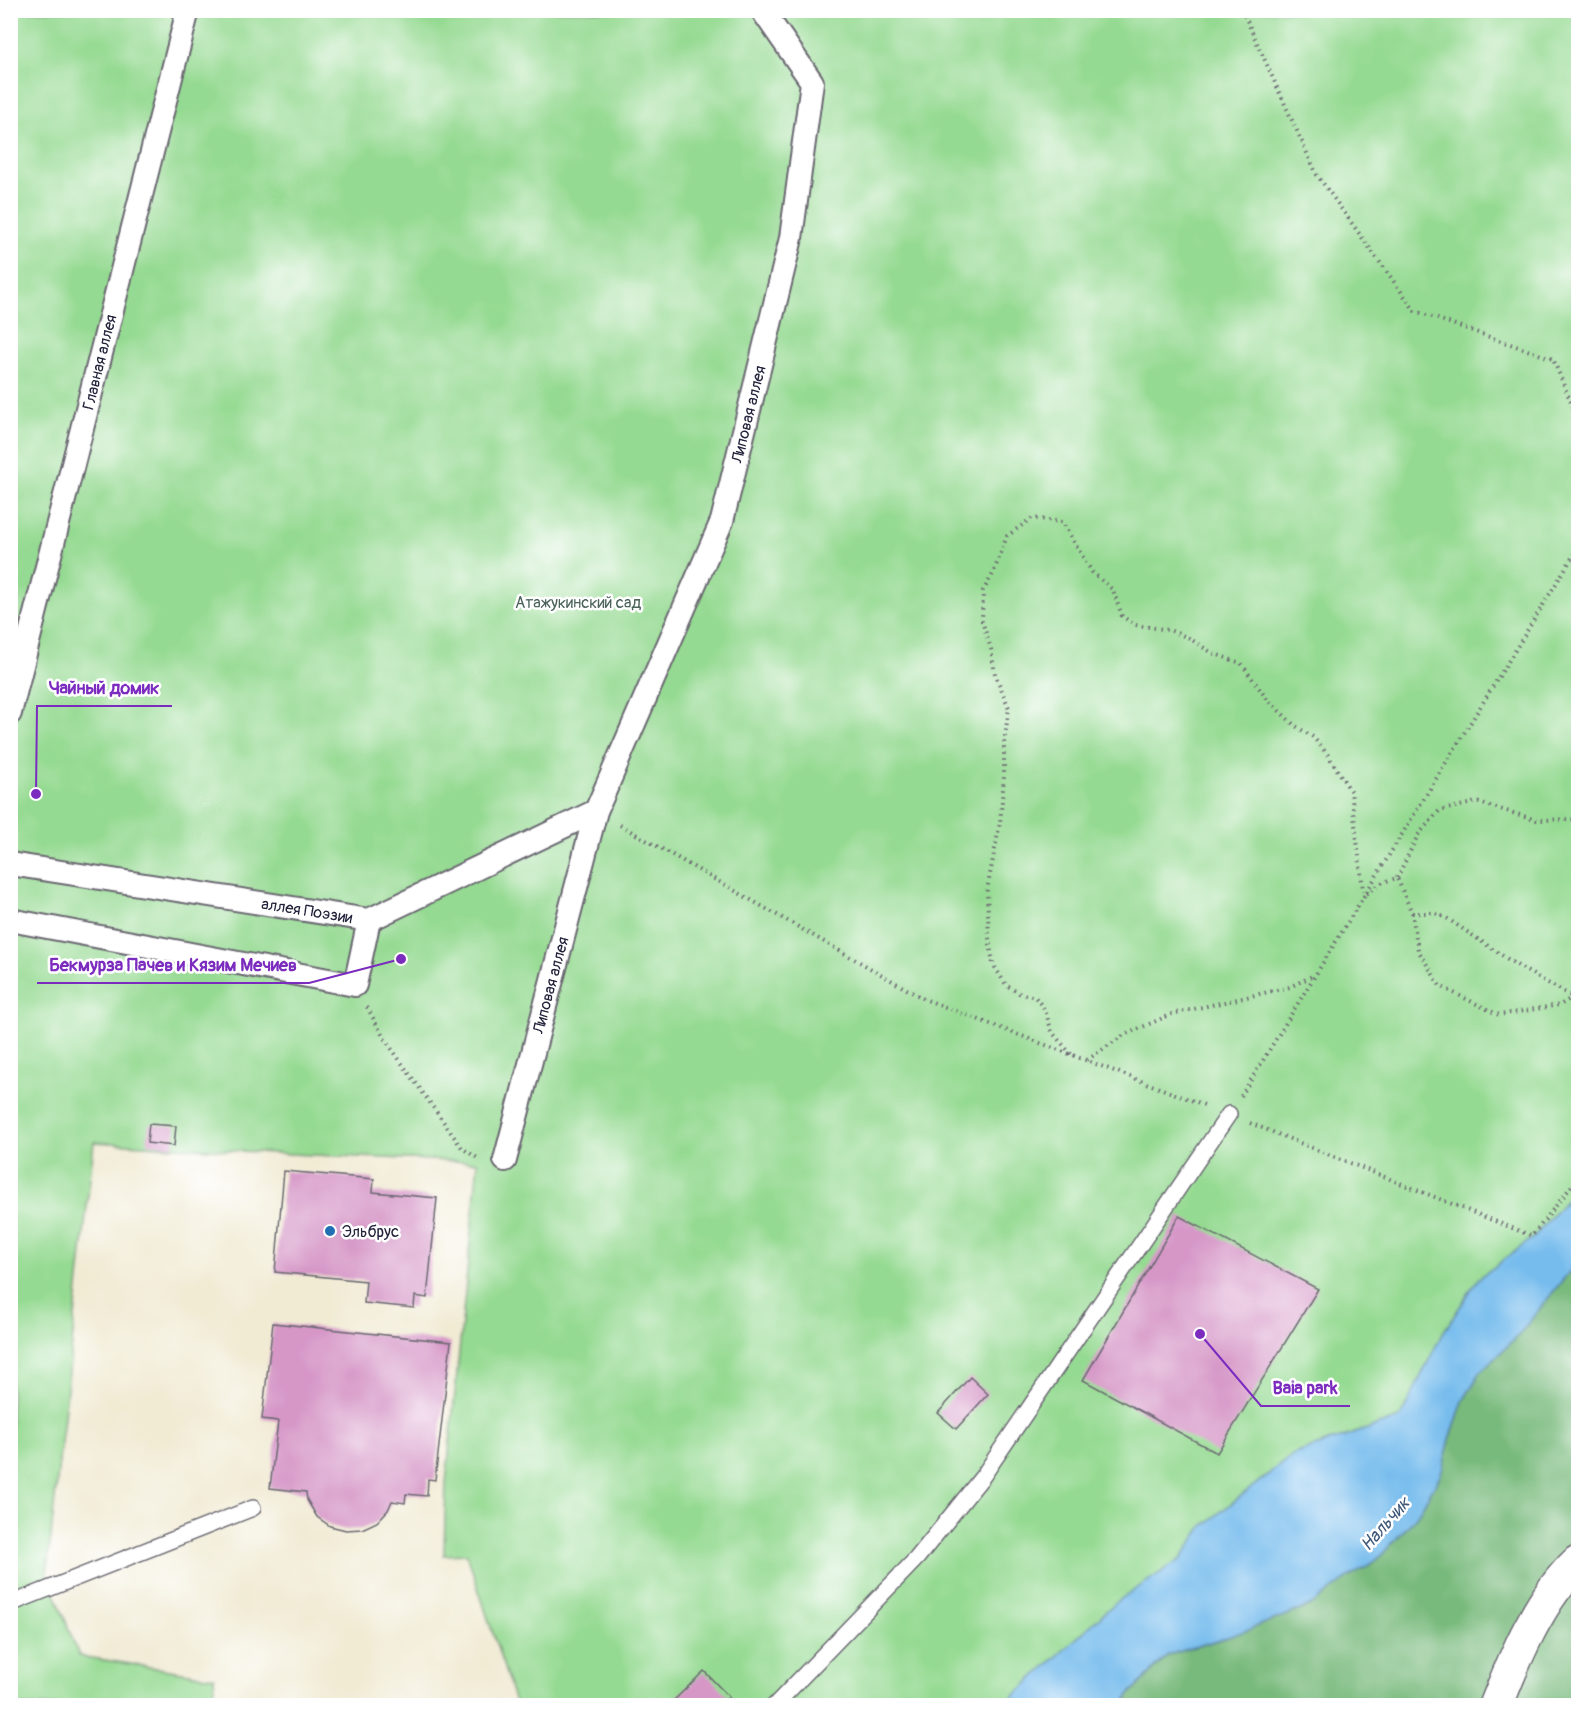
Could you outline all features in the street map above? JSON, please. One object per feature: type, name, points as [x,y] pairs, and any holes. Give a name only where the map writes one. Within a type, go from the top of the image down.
[{"type":"street","name":"Главная аллея","points":[[10,713],[189,10]]},
{"type":"street","name":"Липовая аллея","points":[[505,1160],[596,811],[722,521],[791,237],[812,82],[762,10]]},
{"type":"street","points":[[369,920],[596,811]]},
{"type":"street","name":"аллея Поэзии","points":[[10,864],[369,920],[355,985]]},
{"type":"street","points":[[10,920],[355,985]]},
{"type":"street","points":[[1496,1706],[1521,1646],[1542,1609],[1570,1569],[1578,1562]]},
{"type":"lane","points":[[774,1706],[916,1558],[983,1476],[1229,1114]]},
{"type":"lane","points":[[10,1604],[253,1508]]},
{"type":"path","points":[[1242,10],[1317,175],[1415,310],[1553,359],[1578,419]]},
{"type":"path","points":[[1071,1054],[1052,1032],[1045,1010],[1035,997],[1019,993],[1006,985],[993,964],[989,938],[987,890],[1000,823],[1004,743],[1009,708],[995,674],[991,649],[982,621],[983,591],[993,574],[1007,536],[1032,518],[1062,522],[1092,572],[1113,590],[1122,616],[1135,625],[1169,630],[1189,638],[1212,653],[1241,663],[1268,699],[1294,725],[1313,737],[1328,755],[1351,792],[1364,897]]},
{"type":"path","points":[[1229,1114],[1578,548]]},
{"type":"path","points":[[1364,897],[1383,882],[1397,878],[1418,836],[1439,811],[1476,802],[1537,820],[1578,819]]},
{"type":"path","points":[[596,811],[924,999],[1229,1114],[1532,1236],[1578,1178]]},
{"type":"path","points":[[1397,878],[1412,913],[1418,950],[1440,986],[1499,1015],[1560,1005],[1578,994]]},
{"type":"path","points":[[1412,913],[1419,911],[1435,913],[1448,919],[1521,968],[1573,997]]},
{"type":"path","points":[[1087,1060],[1124,1035],[1172,1014],[1290,987],[1316,973]]},
{"type":"path","points":[[355,985],[384,1038],[462,1148],[497,1171],[505,1160]]},
{"type":"green space","name":"Атажукинский сад","points":[[11,11],[1578,11],[1578,1186],[1533,1238],[1478,1279],[1441,1336],[1400,1418],[1294,1454],[1203,1526],[1181,1559],[1115,1603],[1004,1705],[516,1705],[467,1554],[444,1555],[446,1483],[478,1162],[289,1154],[94,1142],[47,1572],[79,1656],[214,1677],[215,1691],[205,1705],[11,1706]]},
{"type":"green space","points":[[1578,1261],[1578,1705],[1124,1706],[1129,1695],[1168,1655],[1234,1635],[1348,1578],[1377,1560],[1416,1517],[1441,1474],[1463,1401],[1481,1371],[1517,1337]]},
{"type":"water","name":"Нальчик","points":[[1578,1186],[1578,1261],[1517,1337],[1481,1371],[1463,1401],[1441,1474],[1416,1517],[1377,1560],[1310,1606],[1234,1635],[1168,1655],[1129,1695],[1124,1705],[1004,1705],[1115,1603],[1181,1559],[1203,1526],[1294,1454],[1400,1418],[1441,1336],[1478,1279],[1533,1238]]},
{"type":"building","points":[[149,1124],[176,1126],[174,1146],[147,1143]]},
{"type":"building","points":[[284,1171],[374,1179],[373,1192],[437,1198],[427,1298],[415,1296],[414,1308],[364,1303],[366,1281],[275,1272]]},
{"type":"building","points":[[1179,1216],[1318,1289],[1217,1453],[1083,1380]]},
{"type":"building","points":[[273,1323],[451,1342],[435,1480],[428,1479],[427,1496],[406,1494],[405,1503],[392,1501],[388,1510],[377,1522],[362,1529],[346,1530],[330,1526],[317,1517],[307,1500],[306,1492],[270,1488],[278,1421],[262,1419]]},
{"type":"building","points":[[970,1377],[988,1394],[956,1429],[938,1413]]},
{"type":"building","points":[[704,1671],[729,1697],[720,1706],[668,1706]]},
{"type":"place","name":"Чайный домик","points":[[36,794]]},
{"type":"place","name":"Бекмурза Пачев и Кязим Мечиев","points":[[401,959]]},
{"type":"place","name":"Эльбрус","points":[[330,1231]]},
{"type":"place","name":"Baia park","points":[[1200,1334]]}]
